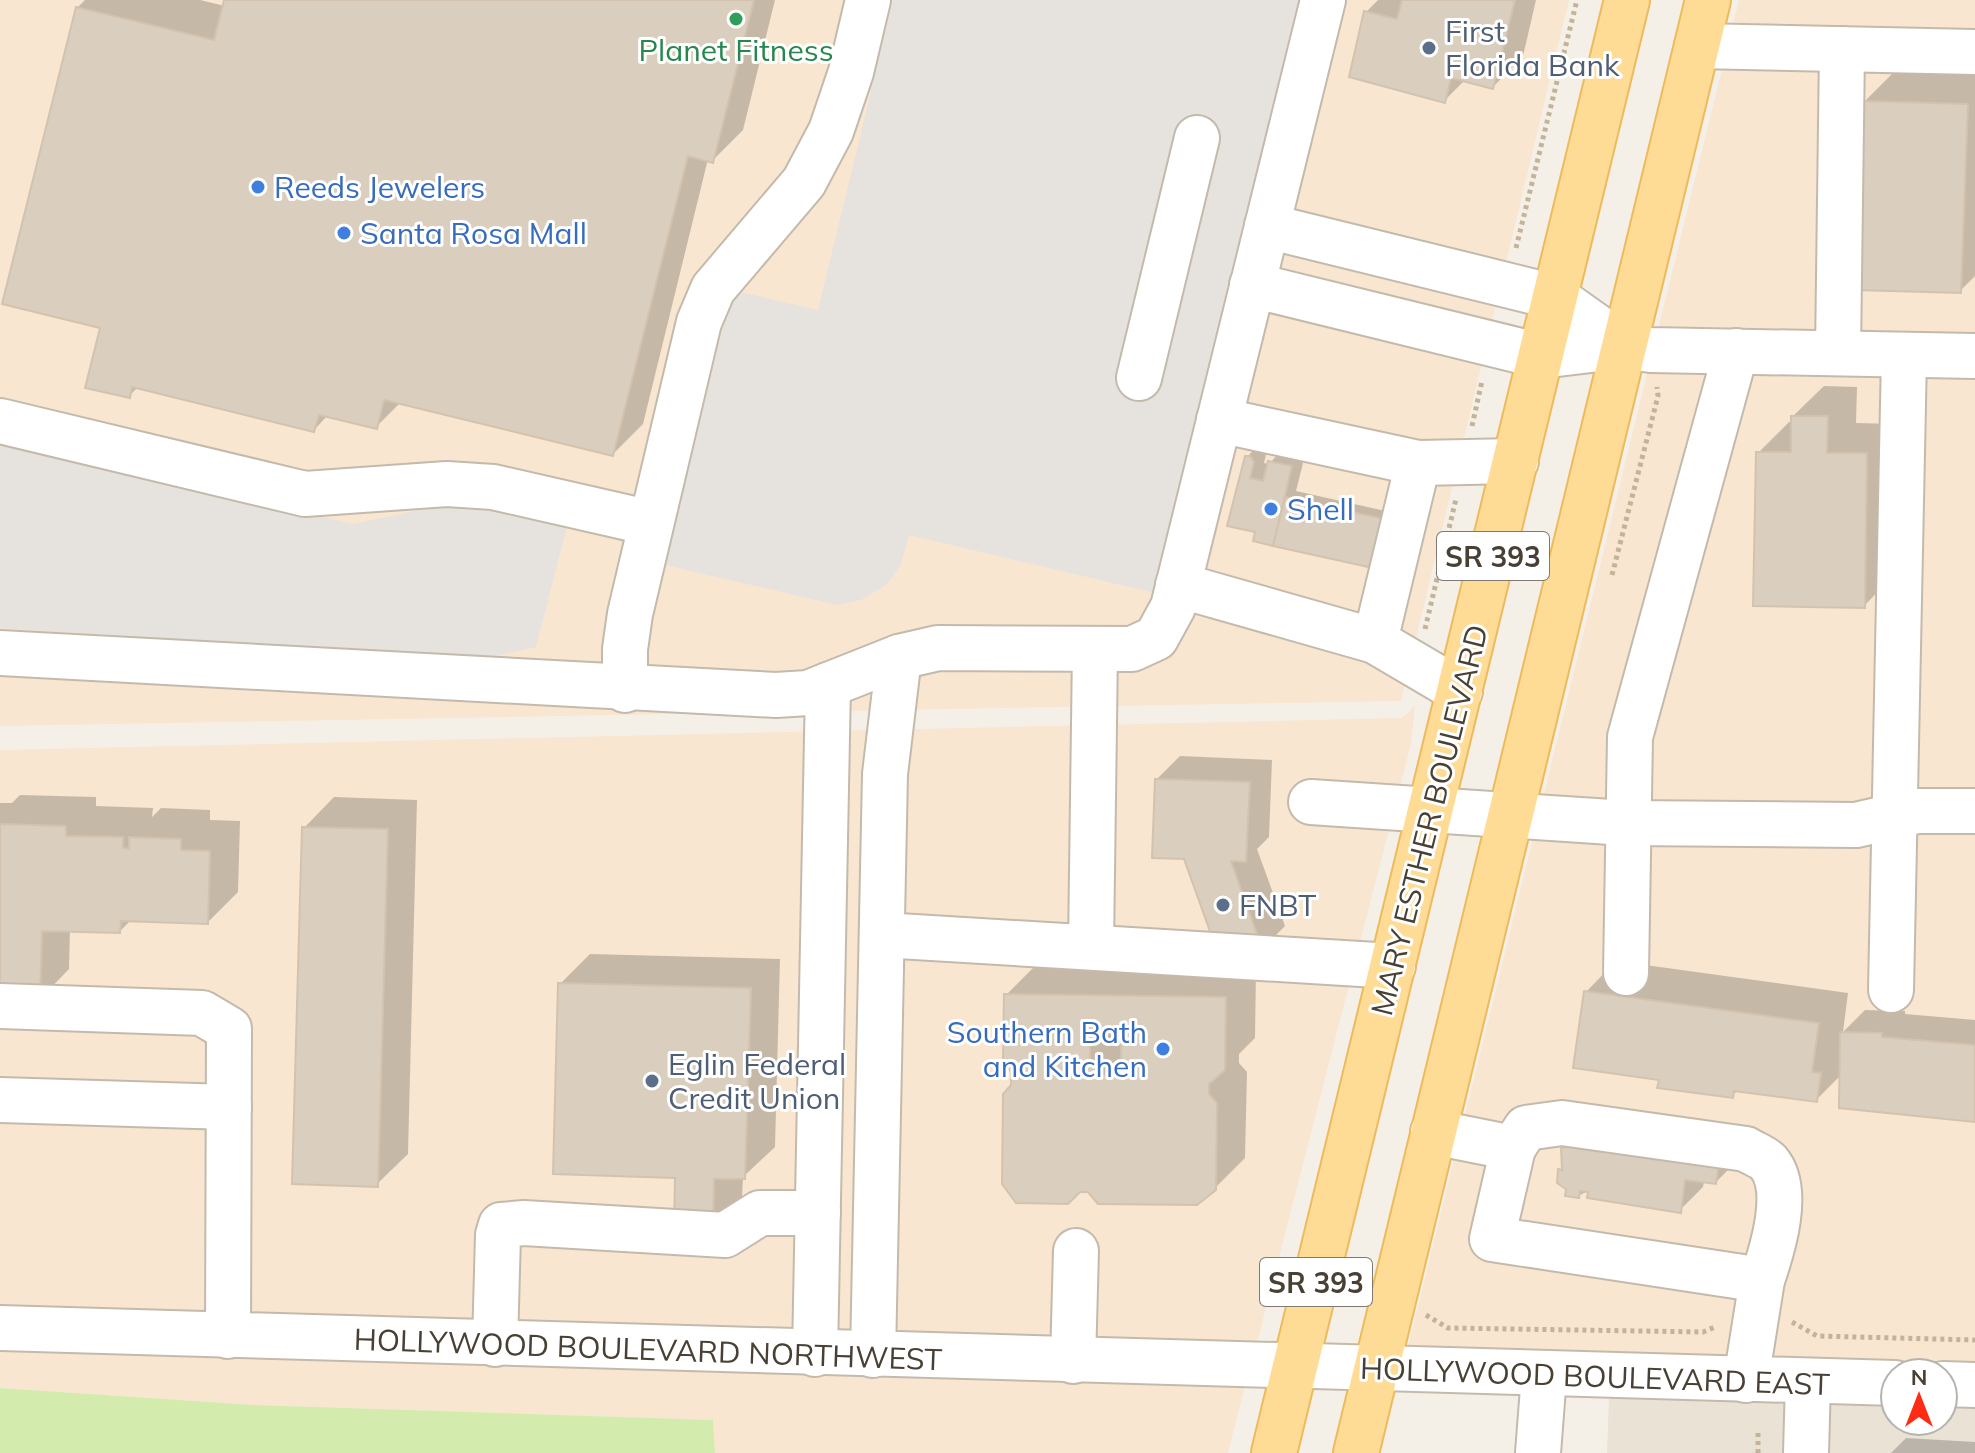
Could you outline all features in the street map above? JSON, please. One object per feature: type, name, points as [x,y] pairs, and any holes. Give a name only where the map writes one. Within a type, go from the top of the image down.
[{"type":"main road","name":"MARY ESTHER BOULEVARD","points":[[1274,1453],[1627,0]]},
{"type":"main road","name":"SR 393","points":[[1356,1453],[1708,0]]},
{"type":"street","points":[[625,690],[625,649],[630,614],[699,322],[713,289],[804,182],[831,131],[851,72],[868,0]]},
{"type":"street","points":[[0,653],[625,690],[776,695],[808,693],[899,657],[938,648],[1132,649],[1156,638],[1173,607],[1323,0]]},
{"type":"street","points":[[1697,46],[1975,52]]},
{"type":"street","points":[[1838,353],[1842,49]]},
{"type":"street","points":[[1139,378],[1197,138]]},
{"type":"street","points":[[1267,226],[1555,297],[1624,346]]},
{"type":"street","points":[[1252,285],[1541,356],[1624,346],[1651,350],[1975,356]]},
{"type":"street","points":[[1626,973],[1626,823],[1630,737],[1736,351]]},
{"type":"street","points":[[1891,990],[1904,355]]},
{"type":"street","points":[[1219,420],[1418,463],[1516,461]]},
{"type":"street","points":[[0,421],[305,494],[447,484],[493,487],[651,523]]},
{"type":"street","points":[[1375,641],[1418,463]]},
{"type":"street","points":[[1178,585],[1375,641],[1460,691]]},
{"type":"street","points":[[1091,947],[1095,649]]},
{"type":"street","points":[[873,1355],[885,774],[899,657]]},
{"type":"street","points":[[815,1354],[828,685]]},
{"type":"street","points":[[1311,802],[1626,823],[1856,825],[1917,811],[1975,811]]},
{"type":"street","points":[[882,935],[1393,966]]},
{"type":"street","points":[[0,1006],[202,1013],[229,1029],[228,1336]]},
{"type":"street","points":[[0,1100],[229,1107]]},
{"type":"street","points":[[1746,1380],[1779,1209],[1777,1183],[1768,1162],[1746,1149],[1562,1123],[1526,1128],[1513,1148],[1492,1239],[1759,1300]]},
{"type":"street","points":[[1433,1132],[1513,1148]]},
{"type":"street","points":[[495,1344],[501,1225],[524,1223],[725,1235],[760,1213],[818,1213]]},
{"type":"street","points":[[1073,1361],[1076,1251]]},
{"type":"street","name":"HOLLYWOOD BOULEVARD NORTHWEST","points":[[0,1328],[1296,1368]]},
{"type":"street","name":"HOLLYWOOD BOULEVARD EAST","points":[[1296,1368],[1879,1383]]},
{"type":"street","points":[[1538,1453],[1544,1375]]},
{"type":"street","points":[[1806,1453],[1808,1381]]},
{"type":"path","points":[[1392,1304],[1422,1313],[1448,1328],[1703,1332],[1718,1326],[1725,1316],[1759,1300],[1817,1336],[1975,1340]]},
{"type":"path","points":[[1758,1432],[1758,1453]]},
{"type":"shaded area","name":"Santa Rosa Mall","points":[[0,0],[1569,0],[1401,701],[0,726]]},
{"type":"shaded area","points":[[893,0],[1298,0],[1155,593],[909,535],[901,564],[887,584],[861,600],[837,605],[665,565],[732,290],[818,310]]},
{"type":"shaded area","points":[[1739,0],[1975,0],[1975,1365],[1959,1365],[1959,1357],[1879,1357],[1879,1363],[1407,1351]]},
{"type":"shaded area","points":[[0,446],[81,461],[353,524],[458,502],[567,526],[536,647],[481,659],[0,628]]},
{"type":"shaded area","points":[[1415,706],[1411,744],[1256,1347],[0,1309],[0,750],[1402,718]]},
{"type":"shaded area","points":[[0,1348],[1245,1386],[1228,1453],[715,1453],[713,1420],[254,1405],[0,1388]]},
{"type":"shaded area","points":[[1609,1396],[1790,1400],[1789,1453],[1607,1453]]},
{"type":"shaded area","points":[[1824,1401],[1879,1403],[1879,1437],[1959,1437],[1959,1404],[1975,1404],[1975,1453],[1823,1453]]},
{"type":"green space","points":[[0,1388],[254,1405],[713,1420],[715,1453],[0,1453]]},
{"type":"building","name":"Santa Rosa Mall","points":[[224,0],[754,0],[713,163],[688,156],[613,456],[384,400],[377,429],[319,415],[314,432],[132,387],[130,398],[85,388],[100,328],[2,304],[76,7],[214,40]]},
{"type":"building","name":"First Florida Bank","points":[[1402,0],[1515,0],[1493,89],[1451,78],[1445,103],[1349,77],[1364,11],[1397,19]]},
{"type":"building","points":[[1862,101],[1968,104],[1961,293],[1855,290]]},
{"type":"building","points":[[1791,416],[1828,416],[1827,453],[1867,453],[1865,608],[1753,606],[1756,452],[1791,452]]},
{"type":"building","points":[[1245,456],[1250,456],[1254,462],[1250,478],[1263,481],[1268,461],[1292,466],[1273,546],[1253,541],[1255,532],[1227,526]]},
{"type":"building","points":[[1285,497],[1384,519],[1373,568],[1273,546]]},
{"type":"building","name":"FNBT","points":[[1155,779],[1250,782],[1246,862],[1231,861],[1263,951],[1216,948],[1184,859],[1152,858]]},
{"type":"building","points":[[0,824],[66,826],[66,836],[123,837],[123,848],[129,849],[129,837],[181,839],[181,850],[210,851],[208,924],[121,921],[120,933],[42,931],[40,1002],[0,1001]]},
{"type":"building","points":[[302,827],[388,829],[378,1187],[292,1184]]},
{"type":"building","name":"Eglin Federal Credit Union","points":[[558,983],[751,988],[745,1179],[714,1179],[713,1230],[674,1229],[675,1178],[553,1174]]},
{"type":"building","points":[[1584,991],[1819,1023],[1812,1072],[1821,1073],[1817,1102],[1734,1091],[1733,1098],[1657,1088],[1659,1080],[1573,1068]]},
{"type":"building","points":[[1004,994],[1226,997],[1225,1070],[1209,1084],[1209,1094],[1217,1103],[1216,1190],[1197,1205],[1098,1204],[1088,1192],[1080,1192],[1068,1204],[1016,1203],[1002,1184],[1003,1094],[1011,1085],[1011,1072],[1003,1061]],"holes":[[[1100,1034],[1112,1034],[1121,1045],[1121,1067],[1111,1076],[1098,1075],[1090,1066],[1090,1045]]]},
{"type":"building","points":[[1840,1032],[1882,1033],[1882,1037],[1975,1045],[1975,1122],[1839,1108]]},
{"type":"building","points":[[1565,1142],[1720,1155],[1716,1184],[1685,1180],[1681,1213],[1587,1198],[1588,1192],[1580,1191],[1579,1198],[1565,1196],[1566,1189],[1557,1183],[1558,1169],[1562,1170],[1561,1148],[1565,1148]]},
{"type":"place","name":"Planet Fitness","points":[[736,19]]},
{"type":"place","name":"First Florida Bank","points":[[1429,48]]},
{"type":"place","name":"Reeds Jewelers","points":[[258,187]]},
{"type":"place","name":"Santa Rosa Mall","points":[[344,233]]},
{"type":"place","name":"Shell","points":[[1271,509]]},
{"type":"place","name":"FNBT","points":[[1223,905]]},
{"type":"place","name":"Southern Bath and Kitchen","points":[[1163,1049]]},
{"type":"place","name":"Eglin Federal Credit Union","points":[[652,1081]]}]
